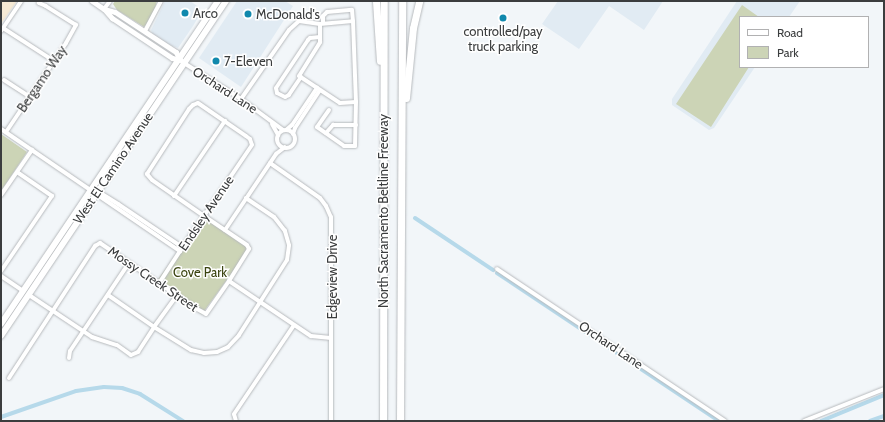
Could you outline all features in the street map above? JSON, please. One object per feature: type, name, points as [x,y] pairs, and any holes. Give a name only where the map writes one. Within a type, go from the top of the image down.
[{"type":"highway","points":[[376,1],[384,124]]},
{"type":"highway","name":"North Sacramento Beltline Freeway","points":[[383,421],[384,1]]},
{"type":"highway","name":"North Sacramento Beltline Freeway","points":[[400,421],[402,1]]},
{"type":"highway","points":[[401,140],[413,28],[419,1]]},
{"type":"main road","name":"West El Camino Avenue","points":[[1,324],[218,1]]},
{"type":"main road","name":"West El Camino Avenue","points":[[1,336],[226,1]]},
{"type":"street","points":[[21,1],[2,29],[54,61]]},
{"type":"street","name":"Orchard Lane","points":[[92,1],[104,9],[112,18],[172,58],[179,59]]},
{"type":"street","points":[[104,9],[110,1]]},
{"type":"street","points":[[145,31],[161,1]]},
{"type":"street","name":"Bergamo Way","points":[[6,132],[76,26],[39,3]]},
{"type":"street","name":"Orchard Lane","points":[[104,9],[115,12],[145,31],[176,52],[179,59],[184,63],[241,99],[284,130]]},
{"type":"street","points":[[320,37],[310,38],[308,40],[276,88],[277,93],[285,97],[289,95],[301,77],[299,74],[320,42],[323,16],[327,12],[352,10],[356,102],[355,146],[344,146],[317,127],[329,110]]},
{"type":"street","points":[[241,99],[269,58],[294,25],[299,21],[321,23],[353,21]]},
{"type":"street","points":[[301,77],[340,103],[356,102]]},
{"type":"street","points":[[4,80],[30,97]]},
{"type":"street","points":[[276,154],[278,135],[292,125],[318,89]]},
{"type":"street","points":[[225,230],[276,154],[294,142],[293,134],[295,128],[318,89]]},
{"type":"street","points":[[174,196],[224,121],[198,103],[193,104],[147,174],[152,180],[174,196],[247,244],[250,249],[229,281],[311,336],[331,338]]},
{"type":"street","name":"Endsley Avenue","points":[[159,283],[252,143],[246,136],[224,121]]},
{"type":"street","name":"Orchard Lane","points":[[271,121],[278,135]]},
{"type":"street","points":[[326,133],[333,126],[356,125]]},
{"type":"street","points":[[1,129],[91,190],[102,194],[118,204],[181,249]]},
{"type":"street","points":[[284,130],[293,134]]},
{"type":"street","points":[[278,143],[285,148]]},
{"type":"street","points":[[1,195],[32,150]]},
{"type":"street","name":"Edgeview Drive","points":[[270,163],[320,198],[329,211],[332,233],[331,421]]},
{"type":"street","points":[[1,271],[52,196],[16,172]]},
{"type":"street","points":[[108,295],[154,327],[191,350],[204,353],[217,352],[228,347],[239,335],[261,303],[287,260],[289,245],[286,231],[274,217],[246,198]]},
{"type":"street","name":"Mossy Creek Street","points":[[53,311],[95,246],[100,243],[206,314],[229,281]]},
{"type":"street","points":[[69,358],[70,351],[129,263]]},
{"type":"street","name":"Orchard Lane","points":[[497,269],[725,421]]},
{"type":"street","points":[[1,276],[23,291]]},
{"type":"street","points":[[29,294],[92,337],[117,345],[131,355],[135,354],[177,295]]},
{"type":"street","points":[[9,378],[53,311]]},
{"type":"street","points":[[235,420],[234,414],[294,325]]},
{"type":"street","points":[[804,421],[884,389]]},
{"type":"shaded area","points":[[1,1],[17,1],[1,24]]},
{"type":"shaded area","points":[[165,1],[190,1],[200,8],[200,14],[178,48],[167,44],[152,33],[151,30]]},
{"type":"shaded area","points":[[237,1],[285,1],[293,6],[241,87],[199,58]]},
{"type":"shaded area","points":[[558,1],[663,1],[644,30],[609,6],[579,49],[542,24]]},
{"type":"shaded area","points":[[737,1],[800,1],[790,16],[739,16],[739,68],[754,68],[714,128],[709,130],[672,105],[672,99]]},
{"type":"green space","points":[[115,1],[157,1],[153,16],[144,27],[117,10],[113,4]]},
{"type":"green space","points":[[742,5],[758,16],[739,16],[739,68],[748,68],[711,127],[676,104]]},
{"type":"green space","points":[[1,134],[27,152],[1,191]]},
{"type":"green space","name":"Cove Park","points":[[204,216],[249,249],[202,314],[156,282]]},
{"type":"waterway","points":[[415,218],[493,270]]},
{"type":"waterway","points":[[497,273],[719,421]]},
{"type":"waterway","points":[[1,417],[76,391],[104,387],[122,388],[140,394],[183,421]]},
{"type":"waterway","points":[[821,421],[884,395]]},
{"type":"waterway","points":[[870,421],[884,416]]},
{"type":"place","name":"Arco","points":[[185,13]]},
{"type":"place","name":"McDonald's","points":[[248,14]]},
{"type":"place","name":"controlled/pay truck parking","points":[[503,18]]},
{"type":"place","name":"7-Eleven","points":[[216,61]]}]
